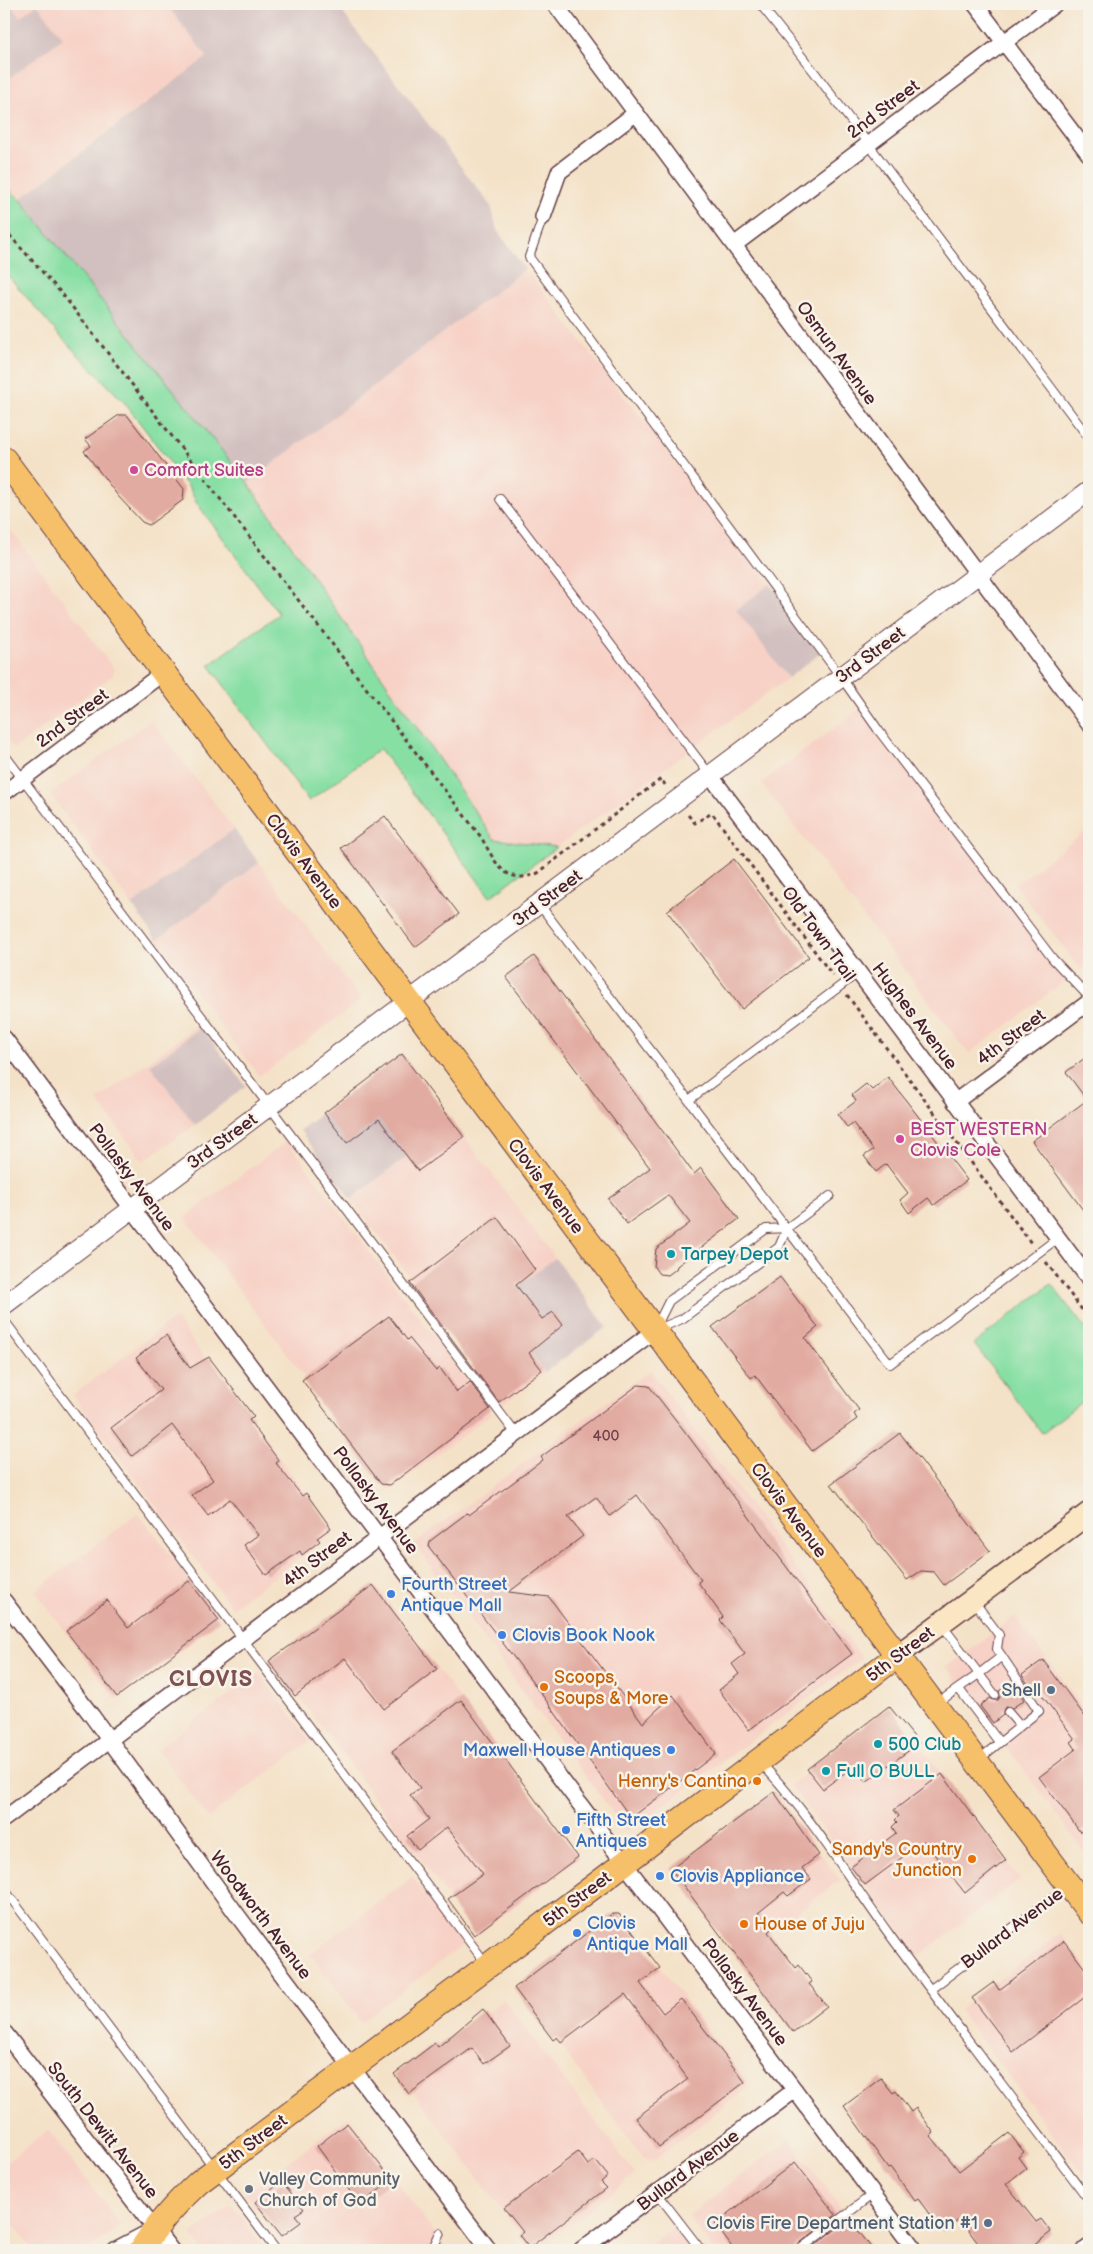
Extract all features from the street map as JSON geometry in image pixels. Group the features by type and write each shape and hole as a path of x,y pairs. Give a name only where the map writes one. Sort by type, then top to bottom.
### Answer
{"main road":[{"name":"Clovis Avenue","path":"4,459 1089,1912"},
{"name":"5th Street","path":"155,2229 177,2202 199,2182 1089,1513"},
{"path":"140,2250 155,2229"}],"street":[{"name":"Osmun Avenue","path":"555,4 976,575 1089,724"},
{"path":"975,4 1089,154"},
{"name":"2nd Street","path":"734,245 1055,4"},
{"path":"544,217 559,172 636,113"},
{"name":"3rd Street","path":"4,1305 1089,491"},
{"name":"2nd Street","path":"4,793 164,672"},
{"name":"Hughes Avenue","path":"710,775 1089,1279"},
{"name":"4th Street","path":"955,1102 1089,1002"},
{"name":"Pollasky Avenue","path":"4,1038 915,2250"},
{"name":"4th Street","path":"4,1818 654,1331"},
{"name":"Woodworth Avenue","path":"4,1601 489,2250"},
{"name":"South Dewitt Avenue","path":"4,2032 172,2250"},
{"name":"Bullard Avenue","path":"581,2250 794,2090"},
{"name":"5th Street","path":"115,2250 155,2229"},
{"path":"1085,2250 1089,2247"}],"lane":[{"path":"760,4 815,72 1089,438"},
{"path":"544,217 529,257 841,677 878,731 1052,959 1089,997"},
{"path":"500,499 710,775"},
{"path":"4,754 516,1434"},
{"path":"539,904 890,1364 1058,1238"},
{"path":"689,1100 858,972"},
{"path":"654,1331 682,1319 779,1247 787,1228 830,1196"},
{"path":"654,1331 669,1301 766,1230 787,1228"},
{"path":"4,1320 488,1966"},
{"path":"972,1600 999,1635 997,1649 1039,1711 976,1761"},
{"path":"940,1624 995,1694"},
{"path":"935,1705 1002,1656"},
{"path":"959,1689 999,1742"},
{"path":"1008,1712 1020,1726"},
{"path":"759,1761 780,1783 812,1825 931,1989 1089,2200"},
{"name":"Bullard Avenue","path":"931,1989 1069,1885"},
{"path":"4,1889 276,2250"},
{"path":"657,2193 701,2250"},
{"path":"799,2250 872,2194"},
{"path":"432,2250 440,2233"}],"path":[{"name":"Old Town Trail","path":"4,229 63,295 481,837 489,854 503,871 520,878 527,878 538,873 661,779 694,823 712,813 1089,1319"}],"shaded area":[{"path":"4,4 10,4 20,17 37,4 63,38 4,82"},
{"path":"10,4 166,4 207,57 20,199 4,186 4,82 63,38 20,17"},
{"path":"166,4 336,4 491,206 497,230 525,269 248,483 20,199 207,57"},
{"path":"525,269 770,584 737,611 788,678 557,847 494,840 248,483"},
{"path":"4,521 114,669 113,675 14,749 4,734"},
{"path":"770,584 822,652 788,678 736,610"},
{"path":"864,706 1070,977 969,1054 761,783"},
{"path":"151,720 234,829 132,905 50,794"},
{"path":"234,829 259,863 157,940 132,905"},
{"path":"1089,829 1089,963 1081,970 1015,885"},
{"path":"259,863 360,998 360,1001 259,1076 157,940"},
{"path":"199,1024 201,1027 150,1065 195,1125 143,1161 97,1100"},
{"path":"201,1027 246,1086 195,1125 150,1065"},
{"path":"402,1054 453,1122 351,1199 300,1130"},
{"path":"453,1122 555,1258 495,1304 545,1372 505,1403 351,1199"},
{"path":"287,1141 491,1414 389,1490 186,1219 186,1216"},
{"path":"555,1258 607,1327 545,1372 494,1304"},
{"path":"175,1318 334,1531 232,1608 73,1395"},
{"path":"650,1370 862,1658 627,1832 414,1544"},
{"path":"138,1513 221,1620 116,1700 35,1591"},
{"path":"375,1585 579,1858 477,1935 273,1662"},
{"path":"1015,1616 1089,1716 1089,1858 947,1667"},
{"path":"259,1673 310,1741 208,1818 157,1749"},
{"path":"892,1708 1020,1879 919,1956 790,1785"},
{"path":"777,1795 840,1880 738,1957 674,1872"},
{"path":"412,1877 463,1945 361,2022 310,1954"},
{"path":"620,1913 750,2086 654,2160 644,2159 518,1989"},
{"path":"1061,1933 1089,1971 1089,2183 959,2010"},
{"path":"504,2000 635,2174 536,2250 532,2250 402,2076"},
{"path":"348,2117 447,2250 287,2250 245,2194"},
{"path":"48,2130 121,2225 88,2250 33,2250 4,2212 4,2164"},
{"path":"789,2139 873,2250 713,2250 688,2216"},
{"path":"232,2204 266,2250 203,2250 191,2235"},
{"path":"674,2227 692,2250 643,2250"}],"green space":[{"path":"4,186 20,199 248,483 494,839 557,847 490,897 380,749 309,801 209,665 279,614 196,502 190,489 124,402 60,336 4,271"},
{"path":"1051,1284 1089,1333 1089,1396 1042,1433 974,1344"}],"building":[{"name":"Comfort Suites","path":"119,415 127,415 184,489 183,500 149,525 142,522 118,496 84,451 91,446 85,439"},
{"path":"385,816 459,914 415,947 341,848"},
{"path":"734,859 809,957 742,1009 667,911"},
{"path":"534,956 694,1174 701,1168 739,1219 668,1275 659,1274 654,1267 656,1249 690,1223 668,1195 627,1224 608,1199 650,1168 506,977"},
{"path":"402,1054 464,1137 418,1171 379,1119 347,1143 324,1113"},
{"path":"1089,1055 1089,1218 1032,1141 1087,1100 1066,1072"},
{"name":"BEST WESTERN Clovis Cole","path":"888,1077 967,1180 934,1205 928,1198 909,1213 900,1200 908,1193 886,1164 876,1172 864,1156 873,1150 853,1123 847,1127 838,1115 856,1101 852,1095 866,1084 872,1090"},
{"path":"497,1217 535,1270 516,1285 542,1319 553,1312 563,1325 529,1353 542,1370 499,1402 410,1283"},
{"path":"780,1277 818,1327 805,1338 859,1410 854,1414 857,1419 812,1451 755,1375 751,1378 712,1327"},
{"path":"389,1316 407,1340 409,1338 436,1371 440,1368 457,1392 470,1382 490,1409 390,1485 381,1484 302,1380"},
{"path":"166,1335 190,1368 209,1357 254,1417 249,1420 279,1461 276,1463 302,1496 306,1493 331,1528 317,1538 320,1541 302,1555 300,1551 266,1575 244,1545 258,1535 230,1499 208,1516 192,1495 213,1480 172,1425 132,1456 111,1428 161,1390 136,1358"},
{"path":"638,1385 649,1386 852,1654 749,1730 719,1690 739,1674 732,1664 745,1654 720,1620 723,1617 698,1582 701,1580 637,1495 610,1516 596,1497 568,1517 583,1536 509,1592 549,1597 643,1723 673,1695 716,1754 631,1818 532,1681 429,1547 430,1541 467,1513 469,1515 543,1460 541,1457"},
{"path":"900,1433 990,1551 944,1585 934,1572 921,1571 907,1580 831,1484"},
{"path":"189,1581 219,1620 117,1697 66,1631 107,1600 128,1628"},
{"path":"373,1585 437,1669 384,1709 345,1658 295,1696 269,1661"},
{"path":"1043,1660 1089,1722 1089,1825 1080,1832 1039,1777 1076,1749 1071,1742 1075,1739 1038,1690 1034,1693 1022,1675"},
{"path":"1012,1682 1024,1700 1012,1708 1005,1707 1003,1715 993,1723 980,1706 990,1698 998,1700 1000,1697 999,1691"},
{"path":"461,1700 578,1857 474,1935 448,1899 483,1874 447,1827 418,1850 407,1836 429,1819 410,1795 420,1788 392,1751"},
{"name":"500 Club","path":"889,1706 919,1743 866,1782 854,1766 823,1789 807,1769"},
{"path":"942,1774 1006,1860 965,1893 924,1841 865,1885 851,1867 896,1833 892,1827 897,1822 895,1820 899,1816 894,1810"},
{"path":"774,1792 819,1855 802,1868 811,1879 788,1896 784,1892 758,1913 771,1929 768,1932 796,1968 799,1965 812,1982 809,1984 827,2006 793,2032 671,1869"},
{"path":"612,1914 619,1914 660,1968 640,1983 663,2013 681,1999 745,2082 659,2147 636,2118 688,2079 625,1994 561,2042 557,2037 553,2040 514,1988"},
{"path":"1064,1941 1089,1974 1089,1994 1013,2052 972,1998 994,1982 999,1990"},
{"path":"483,2009 510,2046 484,2064 472,2048 409,2094 394,2074 435,2043 438,2047"},
{"path":"881,2078 893,2093 896,2091 911,2112 916,2108 934,2133 931,2136 959,2171 1009,2133 1024,2152 1018,2157 1026,2168 1006,2184 1036,2222 1041,2219 1051,2232 1028,2250 983,2250 960,2219 943,2232 918,2199 915,2201 890,2167 888,2168 844,2106"},
{"path":"347,2123 392,2180 360,2205 317,2146"},
{"path":"578,2152 588,2165 595,2160 608,2176 601,2182 607,2188 529,2248 519,2235 523,2232 504,2208"},
{"path":"795,2162 836,2215 793,2250 734,2250 715,2224"},
{"path":"282,2182 304,2209 295,2215 301,2222 282,2236 255,2202"},
{"path":"852,2222 873,2250 808,2250 843,2224 845,2228"}],"place":[{"name":"Comfort Suites","path":"134,470"},
{"name":"BEST WESTERN Clovis Cole","path":"900,1139"},
{"name":"Tarpey Depot","path":"671,1254"},
{"name":"Fourth Street Antique Mall","path":"391,1594"},
{"name":"Clovis Book Nook","path":"502,1635"},
{"name":"Scoops, Soups & More","path":"544,1687"},
{"name":"Shell","path":"1051,1690"},
{"name":"500 Club","path":"878,1744"},
{"name":"Maxwell House Antiques","path":"671,1750"},
{"name":"Full O BULL","path":"826,1771"},
{"name":"Henry's Cantina","path":"757,1781"},
{"name":"Fifth Street Antiques","path":"566,1830"},
{"name":"Sandy's Country Junction","path":"972,1859"},
{"name":"Clovis Appliance","path":"660,1876"},
{"name":"House of Juju","path":"744,1924"},
{"name":"Clovis Antique Mall","path":"577,1933"},
{"name":"Valley Community Church of God","path":"249,2189"},
{"name":"Clovis Fire Department Station #1","path":"988,2223"}],"district":[{"name":"CLOVIS","path":"211,1678"}]}
